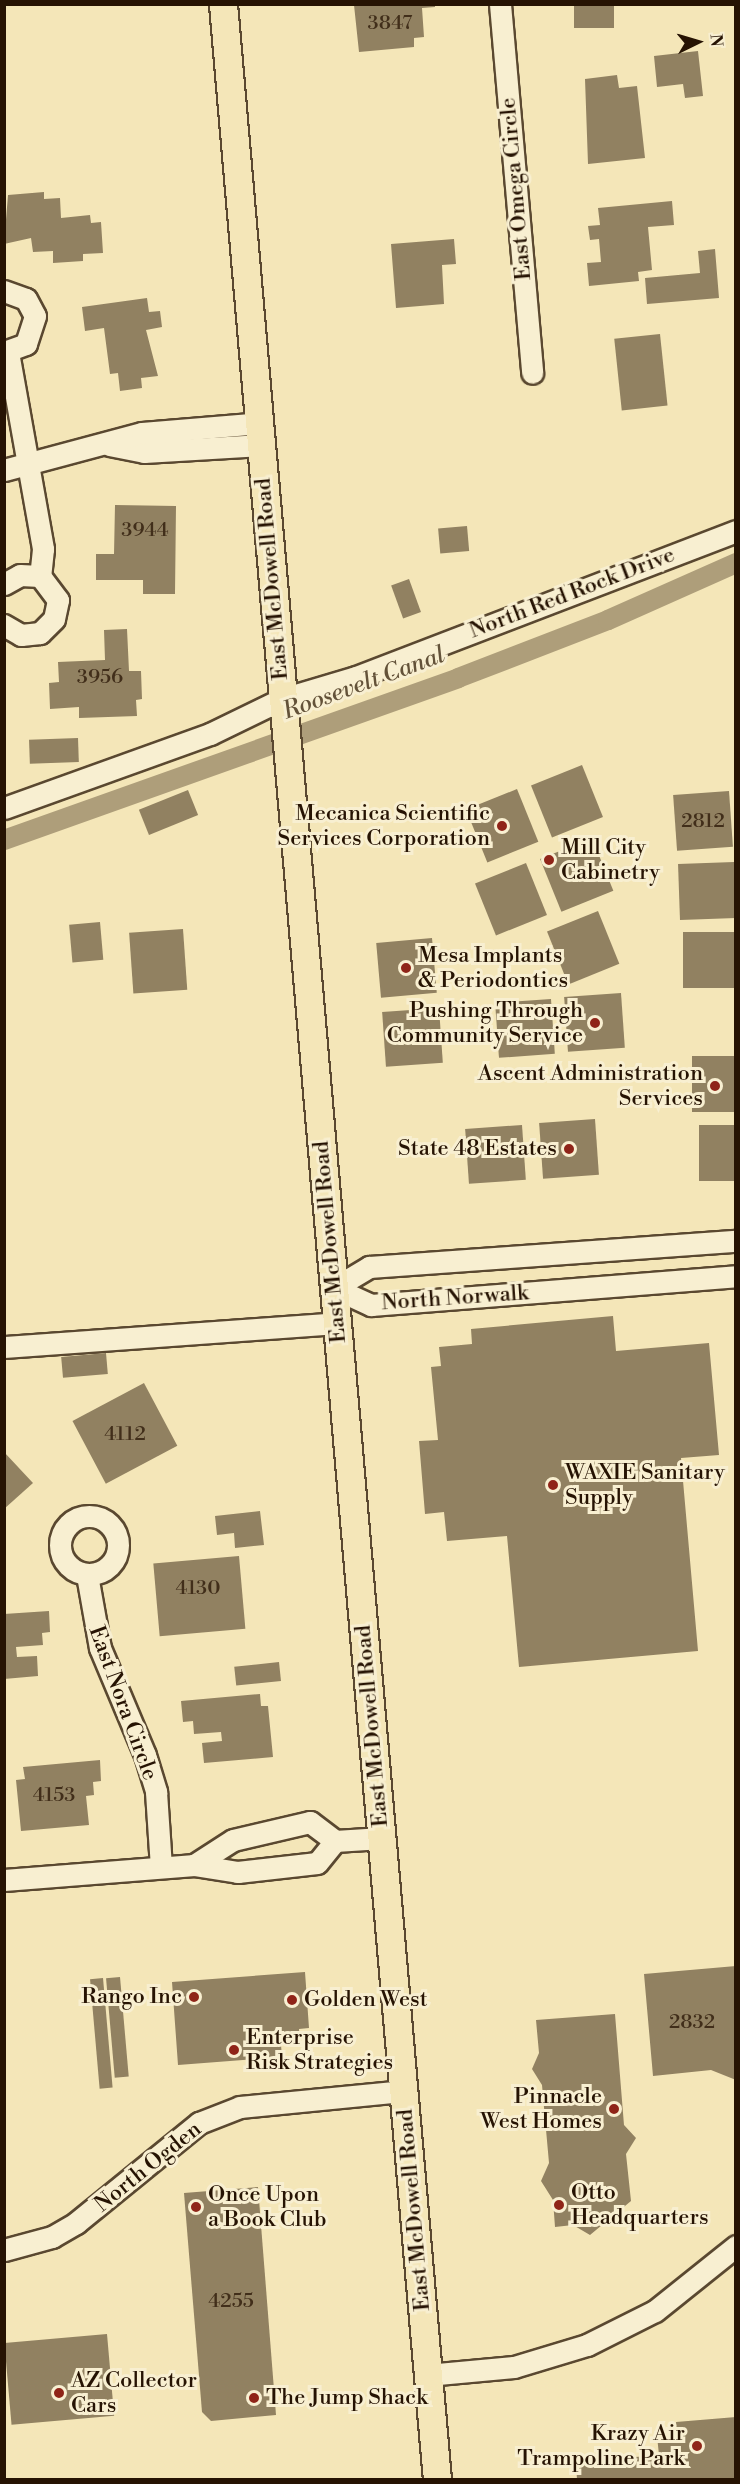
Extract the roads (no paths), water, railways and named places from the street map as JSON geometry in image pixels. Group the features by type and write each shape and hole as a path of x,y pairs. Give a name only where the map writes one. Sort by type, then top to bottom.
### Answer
{"main road":[{"name":"East McDowell Road","path":"223,4 437,2480"}],"street":[{"name":"East Omega Circle","path":"500,4 532,373"},
{"path":"4,291 26,299 35,316 26,344 6,352 43,549 40,576"},
{"path":"4,470 108,445 142,432 261,434"},
{"name":"North Red Rock Drive","path":"4,808 210,734 735,531"},
{"path":"4,584 20,575 40,576 55,590 54,619 31,635 4,625"},
{"name":"North Norwalk","path":"334,1288 369,1267 735,1241"},
{"name":"North Norwalk","path":"334,1288 371,1305 735,1276"},
{"path":"4,1347 337,1323"},
{"name":"East Nora Circle","path":"87,1575 100,1648 146,1755 156,1792 161,1867"},
{"path":"194,1865 233,1840 310,1822 335,1841 382,1838"},
{"path":"4,1880 194,1865 238,1872 317,1863 335,1841"},
{"name":"North Ogden","path":"4,2250 52,2237 76,2223 200,2123 240,2107 404,2091"},
{"path":"428,2375 514,2367 587,2345 655,2311 735,2246"}],"waterway":[{"name":"Roosevelt Canal","path":"4,840 458,678 608,620 736,563"}],"place":[{"name":"Mecanica Scientific Services Corporation","path":"502,826"},
{"name":"Mill City Cabinetry","path":"549,860"},
{"name":"Mesa Implants & Periodontics","path":"406,968"},
{"name":"Pushing Through Community Service","path":"595,1023"},
{"name":"Ascent Administration Services","path":"715,1086"},
{"name":"State 48 Estates","path":"569,1149"},
{"name":"WAXIE Sanitary Supply","path":"553,1485"},
{"name":"Rango Inc","path":"194,1997"},
{"name":"Golden West","path":"292,2000"},
{"name":"Enterprise Risk Strategies","path":"234,2050"},
{"name":"Pinnacle West Homes","path":"614,2109"},
{"name":"Otto Headquarters","path":"559,2205"},
{"name":"Once Upon a Book Club","path":"196,2207"},
{"name":"AZ Collector Cars","path":"59,2393"},
{"name":"The Jump Shack","path":"254,2398"},
{"name":"Krazy Air Trampoline Park","path":"697,2446"}]}
